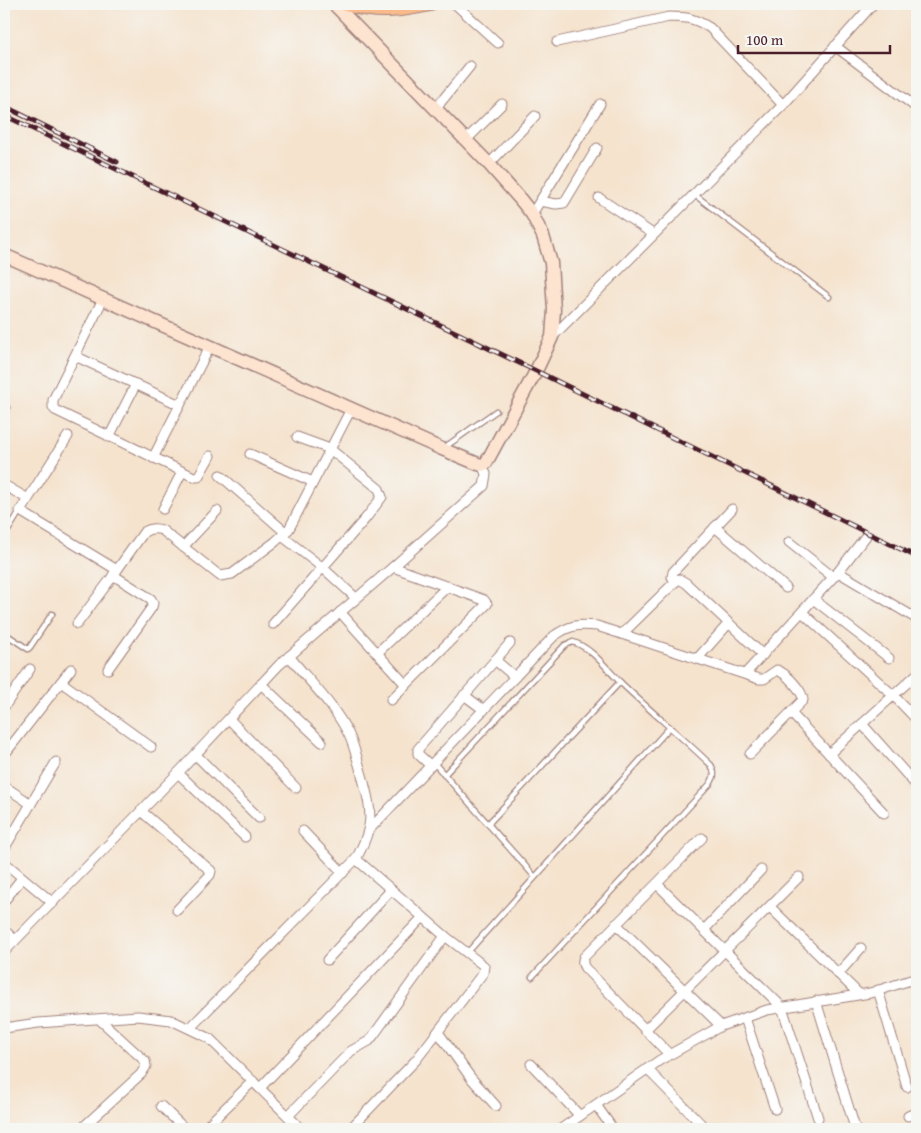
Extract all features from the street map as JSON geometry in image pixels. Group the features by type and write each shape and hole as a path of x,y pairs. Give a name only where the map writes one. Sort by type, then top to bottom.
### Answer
{"main road":[{"path":"4,254 351,409 482,465 488,459 536,370 552,336 554,310 551,262 543,236 532,214 489,164 334,4"},
{"path":"346,4 364,9 386,11 430,4"}],"street":[{"path":"455,4 498,42"},
{"path":"552,336 783,105 873,4"},
{"path":"557,42 668,18 686,17 710,28 783,105"},
{"path":"835,46 917,108"},
{"path":"436,108 470,66"},
{"path":"466,140 502,104"},
{"path":"532,214 600,104"},
{"path":"489,164 535,116"},
{"path":"540,200 556,204 564,203 597,148"},
{"path":"599,198 653,234"},
{"path":"103,299 53,400 53,407 59,413 182,472 198,477 210,456"},
{"path":"153,458 210,346"},
{"path":"75,356 180,405"},
{"path":"109,437 136,384"},
{"path":"77,624 144,532 150,529 162,530 220,576 232,574 284,534 351,409"},
{"path":"68,436 20,511 115,573 151,599 152,607 108,669"},
{"path":"273,624 366,518 382,497 379,489 330,449 297,437"},
{"path":"250,454 313,482"},
{"path":"4,952 196,755 289,656 484,486 486,474 482,465"},
{"path":"163,509 182,472"},
{"path":"220,475 356,598"},
{"path":"4,485 28,499"},
{"path":"676,581 672,577 673,572 732,508"},
{"path":"183,547 217,511"},
{"path":"715,527 786,588"},
{"path":"745,674 836,574 866,536"},
{"path":"789,542 836,574 917,619"},
{"path":"391,700 487,604 484,600 393,567"},
{"path":"622,634 679,579 686,583 763,655"},
{"path":"377,654 448,586"},
{"path":"813,599 888,658"},
{"path":"340,612 406,685"},
{"path":"802,612 894,696 917,720"},
{"path":"697,659 729,623"},
{"path":"369,830 554,636 568,627 580,624 597,626 759,679 778,670 783,672 804,697 802,703 750,754"},
{"path":"432,764 418,754 418,749 510,643"},
{"path":"190,1028 356,859 369,830 370,806 354,748 334,711 289,656"},
{"path":"495,660 515,677"},
{"path":"4,707 30,669"},
{"path":"4,755 71,669"},
{"path":"829,754 917,674"},
{"path":"61,682 151,747"},
{"path":"261,684 322,742"},
{"path":"464,695 484,710"},
{"path":"791,713 884,813"},
{"path":"229,719 296,788"},
{"path":"862,724 917,786"},
{"path":"196,755 259,818"},
{"path":"4,850 56,762"},
{"path":"178,773 245,837"},
{"path":"4,786 31,804"},
{"path":"141,812 211,871 210,875 177,910"},
{"path":"303,831 343,873"},
{"path":"669,1054 582,965 584,957 702,838"},
{"path":"350,1129 416,1060 483,973 484,966 445,936 356,859"},
{"path":"4,862 53,903"},
{"path":"704,930 761,870"},
{"path":"645,1030 799,877"},
{"path":"4,901 22,878"},
{"path":"657,884 782,1007 818,1118"},
{"path":"327,960 391,890"},
{"path":"770,907 859,994"},
{"path":"260,1088 423,917"},
{"path":"616,924 721,1026"},
{"path":"4,930 15,940"},
{"path":"288,1116 350,1051 369,1041 445,936"},
{"path":"838,974 861,948"},
{"path":"561,1129 669,1054 721,1026 782,1007 878,990 917,978"},
{"path":"878,990 907,1088"},
{"path":"816,1001 855,1128"},
{"path":"4,1028 38,1023 138,1016 171,1020 209,1038 301,1129"},
{"path":"745,1018 775,1109"},
{"path":"81,1129 141,1074 146,1066 145,1061 99,1019"},
{"path":"438,1032 471,1078 496,1106"},
{"path":"531,1064 580,1116"},
{"path":"647,1069 706,1129"},
{"path":"204,1129 253,1080"},
{"path":"596,1105 613,1129"},
{"path":"161,1106 185,1129"},
{"path":"908,1116 917,1112"}],"lane":[{"path":"694,194 829,296"},
{"path":"442,449 496,411"},
{"path":"4,537 20,511"},
{"path":"4,633 28,649 52,614"},
{"path":"444,774 565,645 573,642 582,644 620,682 711,764 715,771 714,778 532,977"},
{"path":"488,824 620,682"},
{"path":"467,952 670,727"},
{"path":"432,764 444,774 535,877"}],"railway":[{"path":"4,106 117,162"},
{"path":"4,115 917,557"}]}
